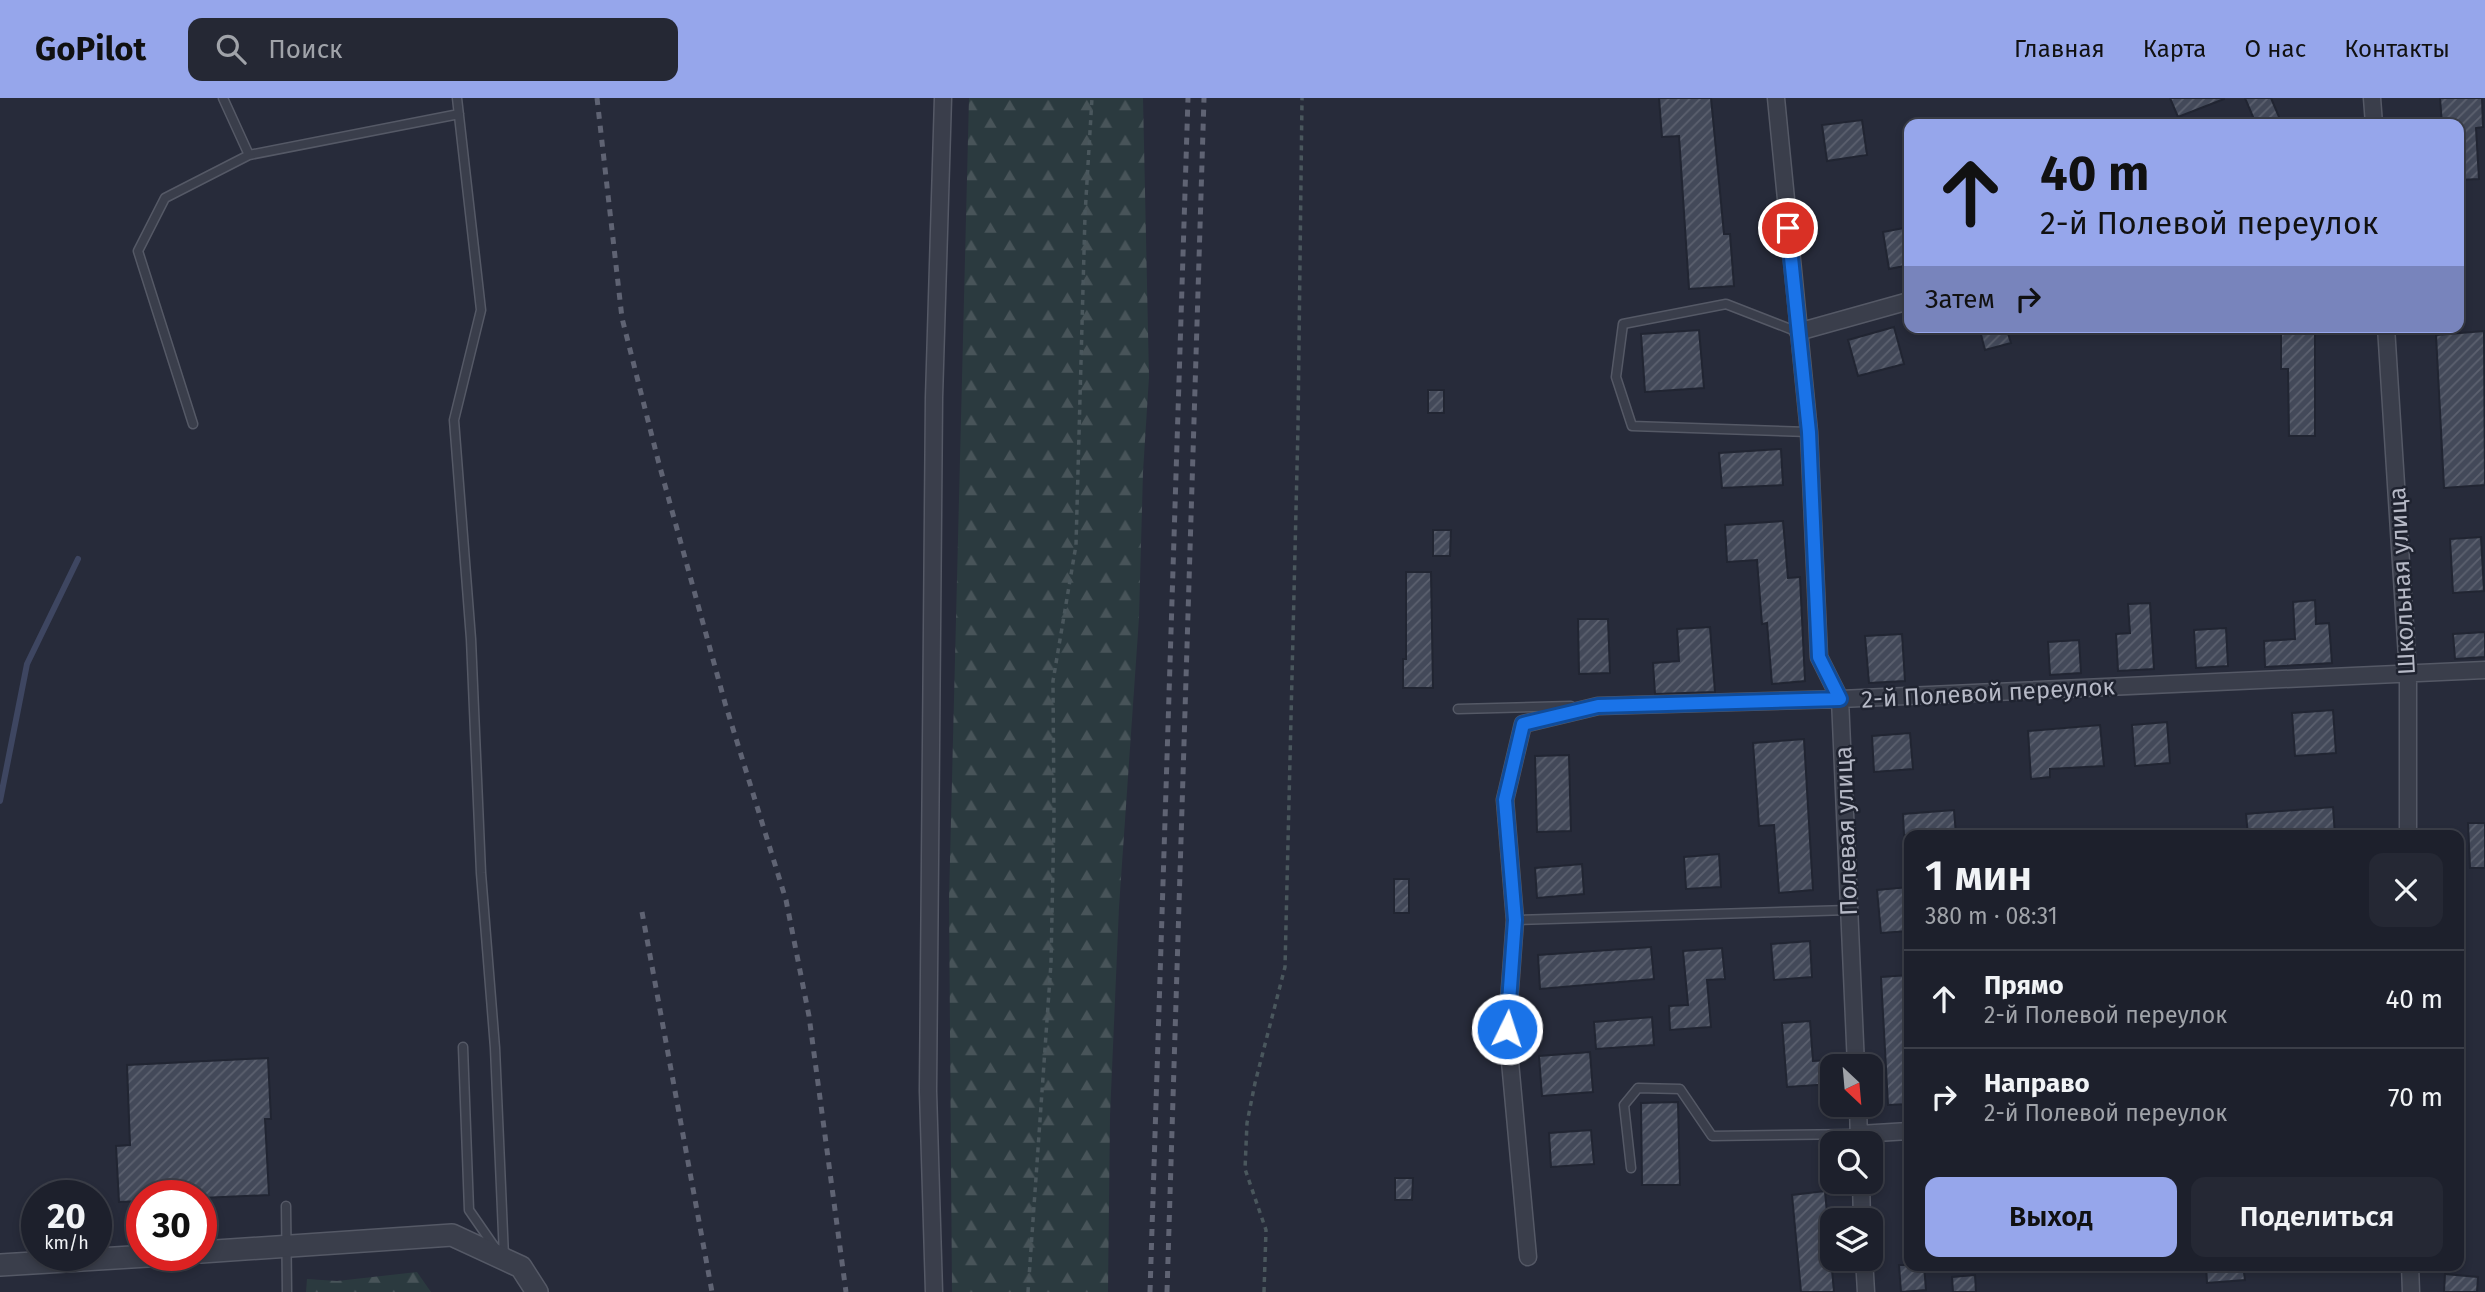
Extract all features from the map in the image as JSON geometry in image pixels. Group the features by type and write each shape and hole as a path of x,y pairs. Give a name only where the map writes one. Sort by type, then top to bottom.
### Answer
{"street":[{"path":"934,1292 928,1091 934,398 943,98"},
{"name":"Полевая улица","path":"1776,98 1809,432 1819,657 1840,699 1855,1054"},
{"path":"2372,98 2374,119"},
{"path":"1798,332 1904,303"},
{"name":"Школьная улица","path":"2386,333 2408,673 2408,830"},
{"name":"2-й Полевой переулок","path":"1515,920 1505,800 1523,724 1598,706 1840,699 2485,670"},
{"path":"1515,920 1507,1029 1528,1257"},
{"path":"1883,1135 1904,1132"},
{"path":"217,1251 452,1235 521,1267 537,1292"},
{"path":"0,1265 126,1257"},
{"path":"1865,1271 1866,1292"},
{"path":"2410,1271 2411,1292"}],"lane":[{"path":"223,98 248,155"},
{"path":"457,98 481,310 454,420 471,639 481,873 495,1048 504,1259"},
{"path":"193,424 138,251 165,198 248,155 459,114"},
{"path":"1798,332 1726,304 1623,324 1616,377 1632,426 1809,432"},
{"path":"1458,709 1598,706"},
{"path":"1515,920 1849,911"},
{"path":"463,1047 469,1210 504,1259"},
{"path":"1631,1168 1624,1105 1638,1088 1680,1089 1712,1136 1820,1137"},
{"path":"286,1206 287,1292"}],"path":[{"path":"1028,1292 1051,963 1054,818 1052,681 1076,545 1084,255 1092,98"},
{"path":"1264,1292 1266,1230 1245,1169 1247,1123 1284,967 1298,427 1302,98"}],"green space":[{"path":"969,98 1143,98 1149,377 1139,618 1119,907 1110,1116 1108,1292 952,1292 949,900"},
{"path":"417,1272 431,1292 306,1292 307,1279 337,1281"}],"building":[{"path":"1659,98 1711,98 1724,234 1730,234 1734,286 1689,289 1679,136 1662,137"},
{"path":"2170,98 2224,98 2224,99 2178,117"},
{"path":"2245,98 2271,98 2280,119 2254,119"},
{"path":"2440,98 2482,98 2483,127 2476,128 2479,179 2464,180 2464,119 2442,119"},
{"path":"1862,120 1867,155 1827,161 1822,125"},
{"path":"1904,228 1904,266 1889,269 1883,232"},
{"path":"1894,327 1904,364 1858,376 1848,340"},
{"path":"1699,330 1704,388 1645,392 1641,334"},
{"path":"2484,331 2485,485 2444,488 2436,335"},
{"path":"1981,333 2008,333 2011,343 1985,350"},
{"path":"2281,333 2315,333 2315,436 2289,436 2288,369 2281,369"},
{"path":"1428,390 1444,390 1444,413 1428,413"},
{"path":"1781,449 1783,485 1722,488 1719,453"},
{"path":"1783,521 1788,578 1800,577 1805,681 1772,684 1767,623 1762,624 1757,560 1727,562 1725,525"},
{"path":"1433,530 1451,530 1450,556 1433,556"},
{"path":"2481,537 2484,591 2453,593 2450,539"},
{"path":"1406,572 1431,572 1433,688 1403,688 1403,659 1406,659"},
{"path":"2315,600 2316,624 2329,623 2332,663 2265,667 2264,641 2295,639 2293,602"},
{"path":"2150,603 2154,669 2118,671 2116,634 2130,633 2128,604"},
{"path":"1578,619 1608,619 1610,673 1579,674"},
{"path":"1710,627 1715,692 1655,694 1653,663 1679,661 1677,629"},
{"path":"2226,628 2228,666 2196,668 2194,630"},
{"path":"2485,632 2485,657 2455,659 2453,634"},
{"path":"1902,634 1905,681 1869,683 1865,636"},
{"path":"2079,640 2081,673 2050,675 2048,642"},
{"path":"2333,710 2336,753 2295,756 2292,713"},
{"path":"2167,722 2170,763 2135,766 2132,725"},
{"path":"2100,725 2104,766 2050,769 2050,777 2031,779 2028,731"},
{"path":"1910,733 1913,769 1874,772 1872,736"},
{"path":"1804,739 1813,890 1779,893 1774,825 1759,826 1753,743"},
{"path":"1569,755 1571,831 1537,832 1535,756"},
{"path":"2333,807 2335,830 2248,830 2246,814"},
{"path":"1954,810 1956,830 1904,830 1904,835 1903,814"},
{"path":"2468,823 2485,823 2485,868 2470,868"},
{"path":"1719,854 1721,887 1686,889 1684,857"},
{"path":"1582,864 1584,894 1537,898 1535,868"},
{"path":"1394,879 1409,879 1409,913 1394,913"},
{"path":"1904,887 1904,931 1881,933 1877,890"},
{"path":"1810,941 1812,977 1774,980 1771,944"},
{"path":"1651,947 1654,979 1540,989 1538,955"},
{"path":"1722,948 1725,979 1707,980 1711,1027 1670,1030 1669,1006 1688,1005 1683,951"},
{"path":"1904,975 1904,1104 1888,1105 1881,977"},
{"path":"1652,1017 1654,1045 1596,1049 1594,1022"},
{"path":"1810,1021 1813,1061 1820,1061 1820,1085 1787,1087 1782,1023"},
{"path":"1590,1052 1593,1092 1542,1096 1539,1056"},
{"path":"268,1058 271,1119 265,1119 269,1195 217,1197 217,1180 126,1180 126,1202 119,1202 116,1146 130,1145 127,1065"},
{"path":"1678,1102 1680,1185 1642,1185 1641,1103"},
{"path":"1591,1130 1594,1164 1551,1167 1549,1133"},
{"path":"1395,1178 1413,1178 1412,1200 1395,1200"},
{"path":"1820,1192 1820,1194 1825,1194 1827,1208 1820,1208 1820,1271 1832,1271 1834,1292 1801,1292 1792,1195"},
{"path":"1899,1265 1904,1265 1904,1271 1924,1271 1926,1290 1901,1292"},
{"path":"2206,1271 2244,1271 2245,1280 2207,1283"},
{"path":"2445,1274 2478,1277 2477,1292 2444,1292"},
{"path":"1975,1275 1976,1292 1953,1292 1952,1277"}],"waterway":[{"path":"0,801 27,664 78,559"}],"railway":[{"path":"597,98 622,318 725,703 786,900 809,1016 846,1292"},
{"path":"1150,1292 1188,98"},
{"path":"1167,1292 1204,98"},
{"path":"642,912 712,1292"}],"route":[{"path":"1507,1029 1515,920 1505,800 1523,724 1598,706 1840,699 1819,657 1809,432 1788,228"}]}
